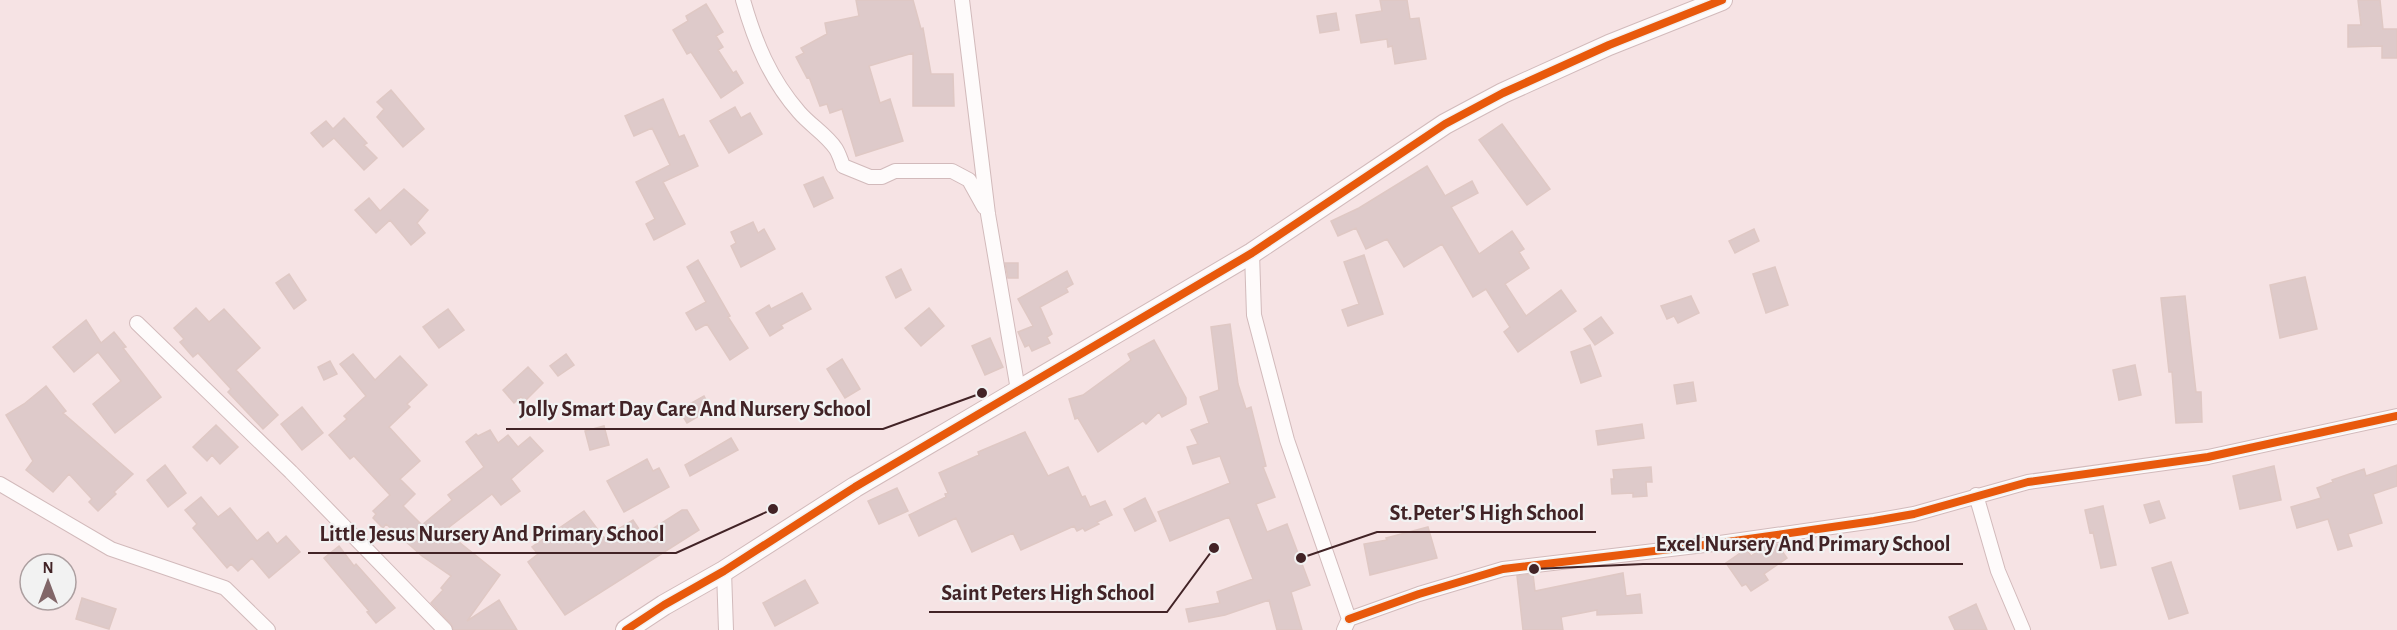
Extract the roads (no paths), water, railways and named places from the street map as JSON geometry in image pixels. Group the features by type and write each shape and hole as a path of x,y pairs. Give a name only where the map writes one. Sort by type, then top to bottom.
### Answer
{"street":[{"path":"744,0 753,34 780,88 801,114 835,148 843,166 870,177 882,177 895,171 941,170 960,174 969,180 988,214"},
{"path":"962,0 988,214 1018,390"},
{"path":"626,630 664,605 724,571 855,486 1252,253 1445,124 1503,93 1609,45 1722,0"},
{"path":"1252,253 1254,315 1287,440 1346,624 1430,591 1503,569 1713,544 1874,521 1914,514 2028,482 2208,457 2397,416"},
{"path":"137,323 291,472 445,630"},
{"path":"0,484 111,549 225,588 268,630"},
{"path":"1976,495 1998,571 2023,630"},
{"path":"724,571 726,630"}],"place":[{"name":"Jolly Smart Day Care And Nursery School","path":"982,393"},
{"name":"Little Jesus Nursery And Primary School","path":"773,509"},
{"name":"Saint Peters High School","path":"1214,548"},
{"name":"St.Peter'S High School","path":"1301,558"},
{"name":"Excel Nursery And Primary School","path":"1534,569"}]}
